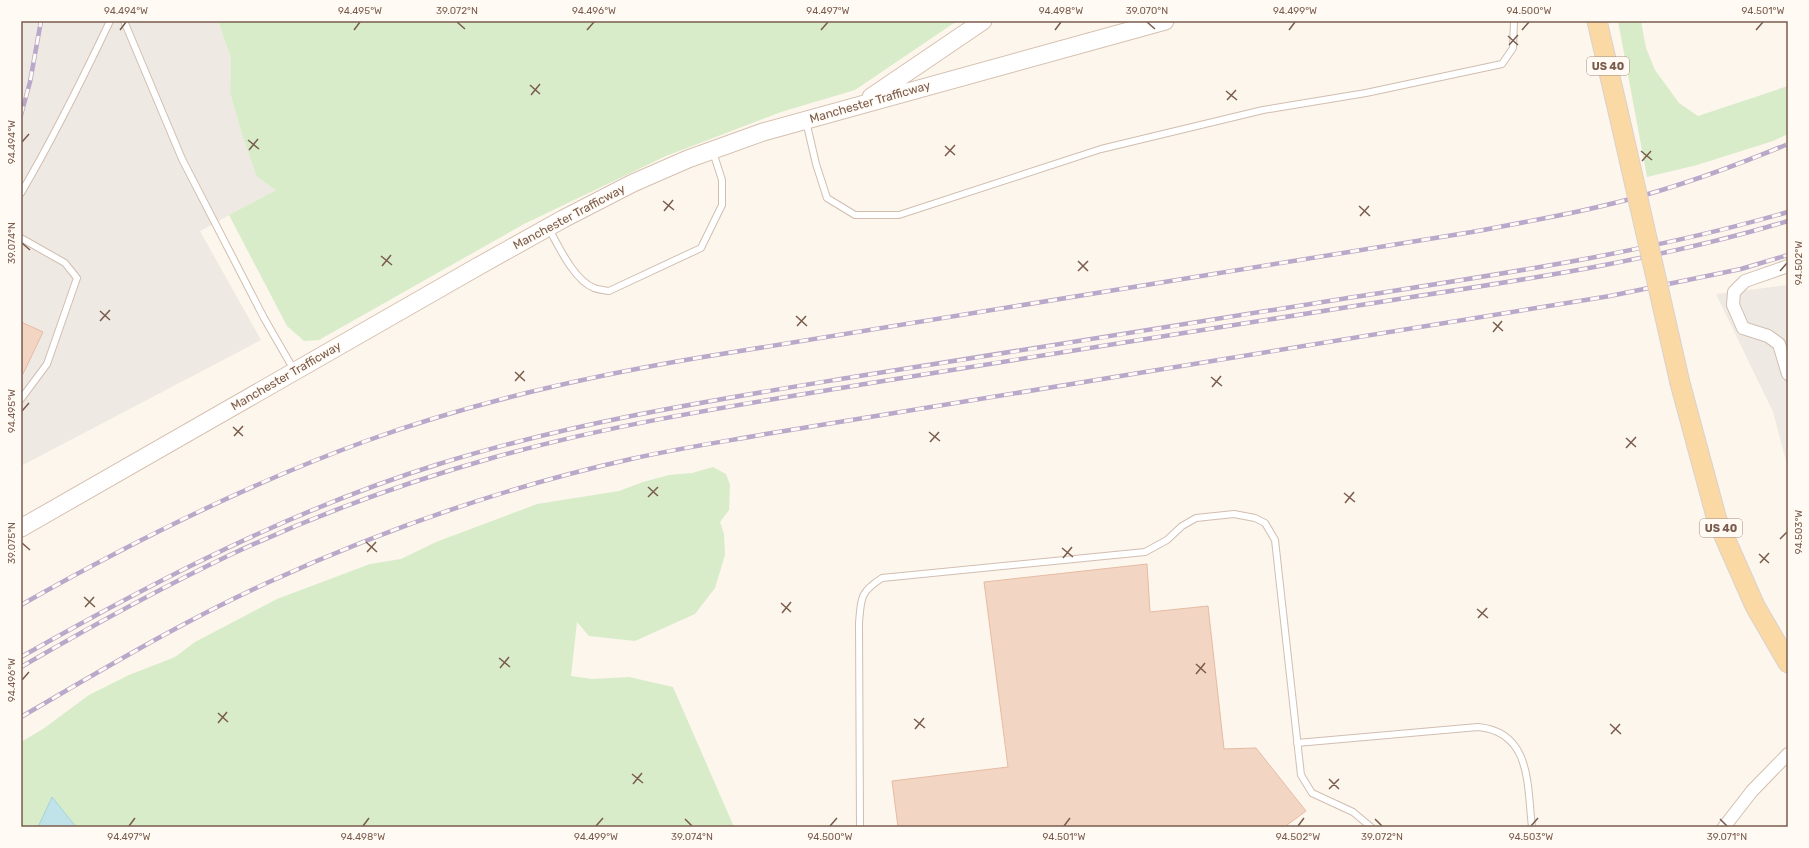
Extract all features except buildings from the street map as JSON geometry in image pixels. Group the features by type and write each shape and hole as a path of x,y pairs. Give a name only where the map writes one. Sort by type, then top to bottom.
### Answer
{"main road":[{"path":"860,104 983,21"},
{"name":"Manchester Trafficway","path":"21,528 548,227 633,183 763,132 1165,21"},
{"name":"US 40","path":"1597,21 1680,383 1717,520 1755,606 1788,663"}],"street":[{"path":"1788,266 1745,281 1734,292 1733,305 1743,328 1768,336 1783,343 1788,374"},
{"path":"1724,827 1752,791 1788,754"}],"lane":[{"path":"21,193 42,158 75,95 110,21"},
{"path":"124,21 182,159 264,318 295,372"},
{"path":"806,120 816,164 827,198 855,215 899,215 1101,149 1262,110 1366,93 1502,64 1513,48 1514,21"},
{"path":"548,227 563,254 578,276 593,288 609,291 616,288 700,248 722,205 722,180 712,151"},
{"path":"21,238 66,263 77,278 47,364 21,400"},
{"path":"860,827 859,623 861,600 868,586 882,578 1145,552 1167,540 1182,526 1196,518 1234,514 1255,518 1265,523 1275,540 1300,775 1312,793 1353,812 1371,827"},
{"path":"1297,743 1478,727 1490,728 1512,742 1518,748 1524,763 1532,827"}],"shaded area":[{"path":"21,21 218,21 231,58 230,93 244,141 257,177 276,190 200,231 261,340 21,466"},
{"path":"1788,285 1788,468 1773,412 1716,294"}],"green space":[{"path":"218,21 957,21 855,90 781,112 666,156 524,224 319,340 304,341 287,326 229,215 276,190 257,177 244,141 230,93 231,58"},
{"path":"1618,21 1641,21 1646,48 1655,70 1679,103 1698,116 1788,86 1788,134 1773,141 1697,165 1647,177"},
{"path":"713,467 726,474 730,485 729,510 720,522 724,534 725,555 715,588 695,614 635,641 589,636 577,622 571,676 592,679 629,677 673,687 734,827 76,827 52,797 38,827 21,827 21,742 43,729 89,695 129,675 175,657 195,642 277,599 370,564 401,559 436,542 537,504 619,491 643,482 669,475 692,473"}],"water":[{"path":"52,797 76,827 38,827"}],"railway":[{"path":"21,115 30,82 41,21"},
{"path":"21,605 147,537 277,476 321,458 406,427 447,414 530,392 655,365 1472,232 1544,218 1639,197 1694,180 1788,144"},
{"path":"21,657 122,601 225,549 277,525 384,482 490,449 541,436 644,413 749,394 1518,271 1627,251 1788,212"},
{"path":"21,667 152,594 232,554 296,526 360,501 426,478 492,458 586,434 680,415 776,399 1546,276 1644,257 1788,221"},
{"path":"21,717 174,629 269,582 357,544 402,527 492,496 584,470 664,452 766,434 1610,296 1741,269 1788,255"}]}
